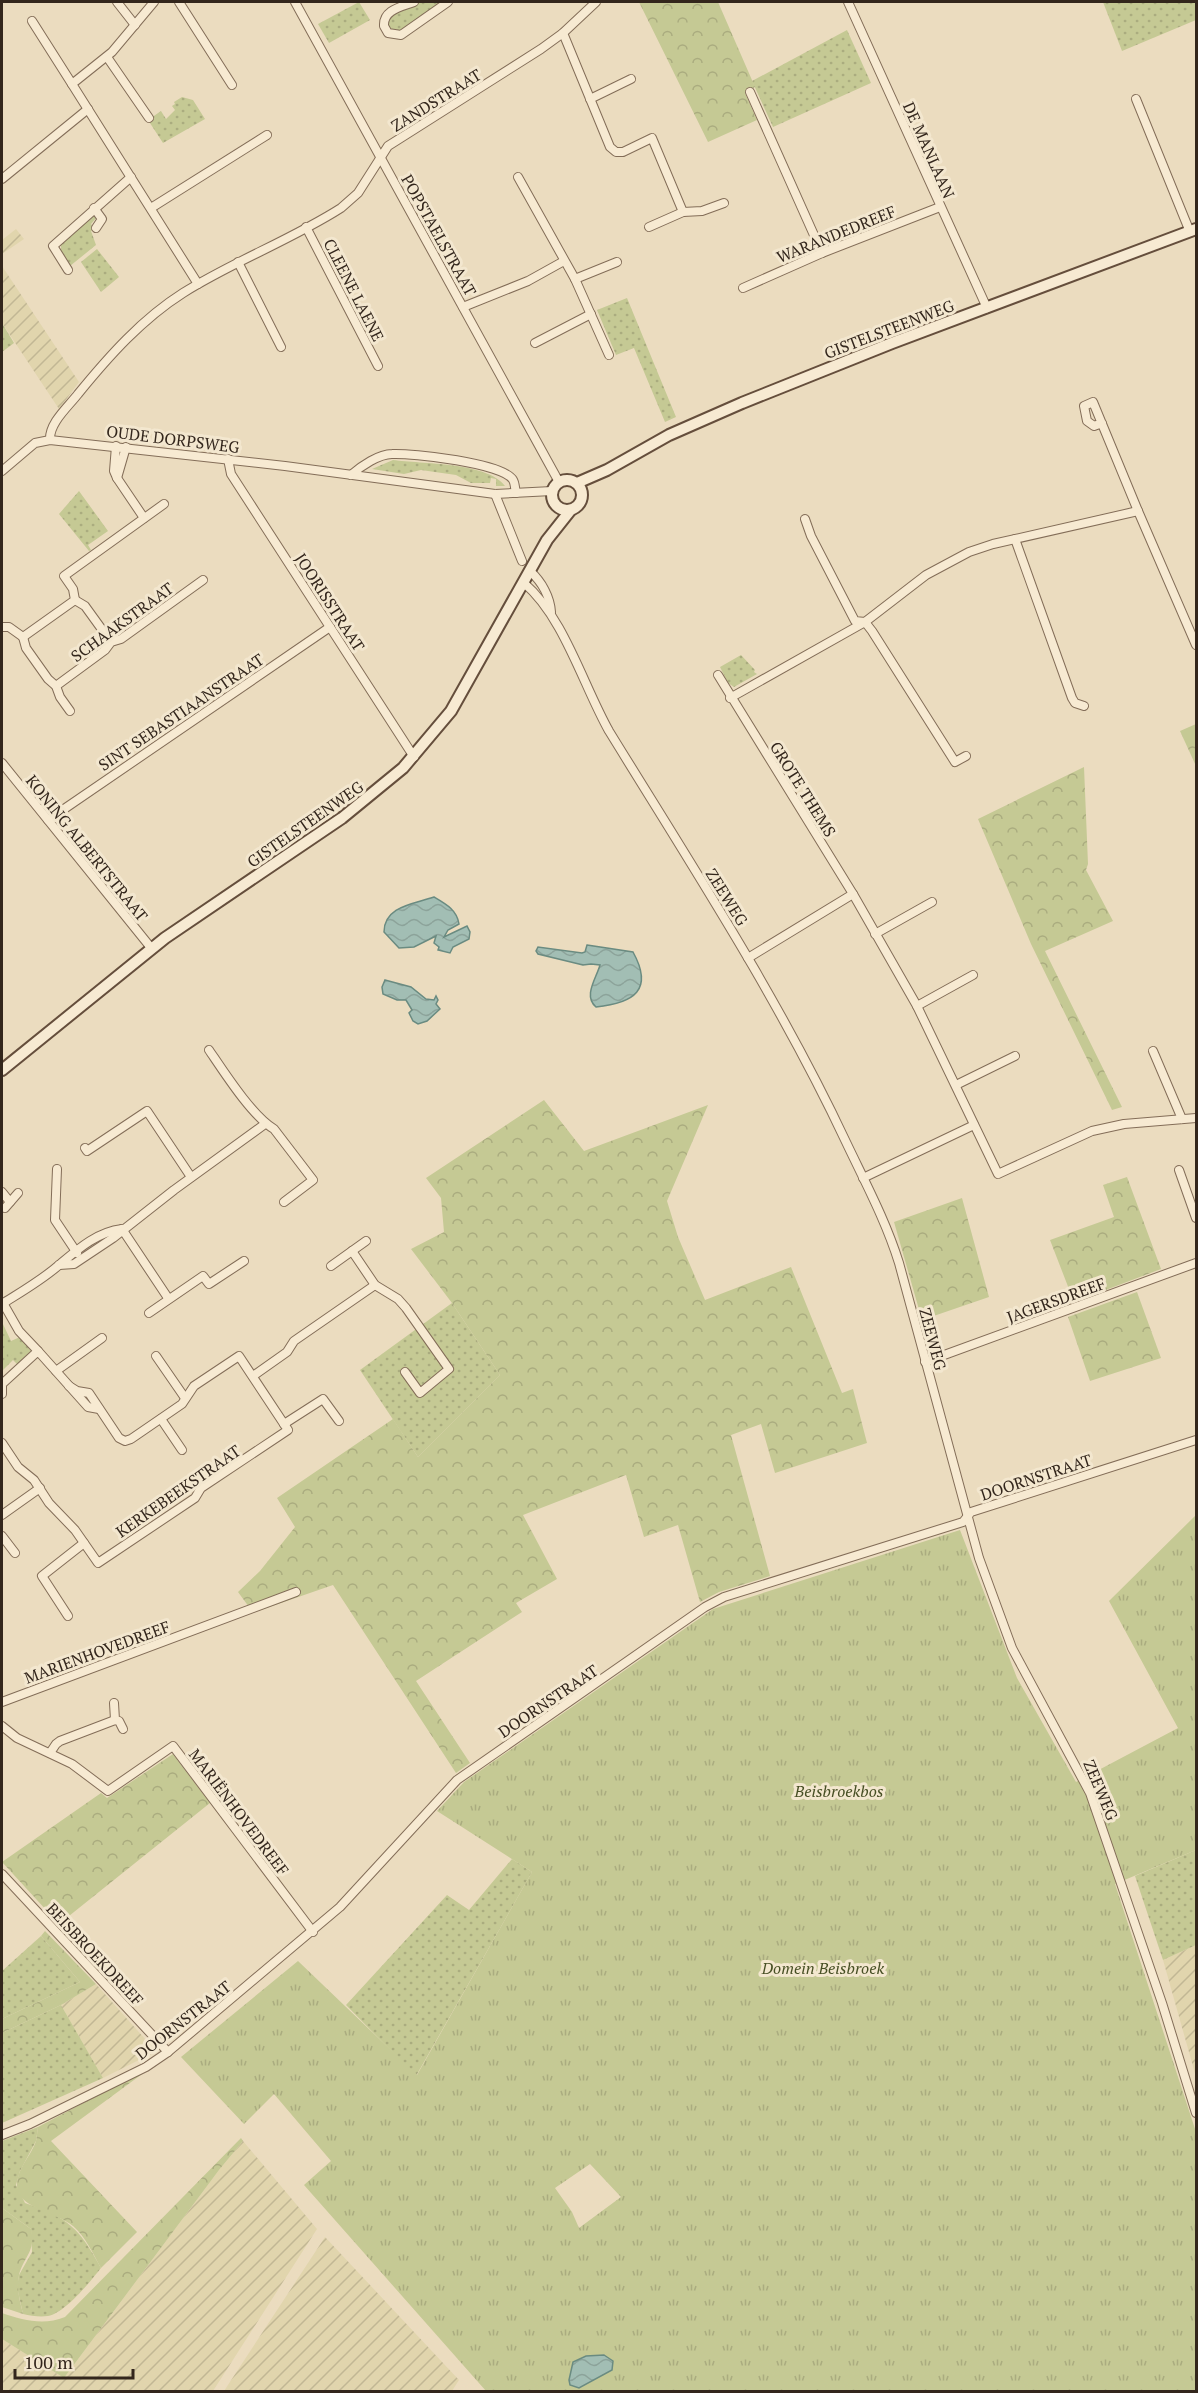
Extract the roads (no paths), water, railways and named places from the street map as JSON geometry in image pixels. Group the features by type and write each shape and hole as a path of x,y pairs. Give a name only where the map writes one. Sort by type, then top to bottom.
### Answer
{"main road":[{"name":"GISTELSTEENWEG","path":"580,487 669,435 742,403 1193,230"},
{"path":"569,480 580,487 580,504 564,509 552,500 552,491 559,482 569,480"},
{"name":"GISTELSTEENWEG","path":"2,1070 152,949 342,818 381,788 414,757 451,711 564,509"}],"street":[{"path":"117,2 135,25"},
{"path":"72,84 107,57 154,2"},
{"path":"179,2 232,85"},
{"name":"POPSTAELSTRAAT","path":"295,2 559,482"},
{"path":"414,2 387,14 383,23 388,33 401,35 448,2"},
{"name":"ZANDSTRAAT","path":"50,440 51,428 117,349 157,312 198,284 335,212 353,199 388,146 563,33 596,2"},
{"name":"DE MANLAAN","path":"848,2 987,308"},
{"path":"32,21 198,284"},
{"path":"563,33 613,150 623,152 652,138 683,212"},
{"path":"107,57 149,118"},
{"path":"590,99 631,79"},
{"path":"750,92 822,253"},
{"name":"GISTELSTEENWEG","path":"1136,99 1193,230"},
{"path":"2,179 88,109"},
{"path":"151,208 267,135"},
{"path":"68,270 53,246 131,177"},
{"path":"518,177 575,279 609,355"},
{"path":"650,227 683,212 702,211 724,203"},
{"name":"WARANDEDREEF","path":"742,288 822,253 940,207"},
{"path":"94,208 102,219 96,228"},
{"name":"CLEENE LAENE","path":"306,227 378,366"},
{"path":"463,307 528,281 564,261"},
{"path":"238,262 280,347"},
{"path":"575,279 617,262"},
{"path":"535,344 591,314"},
{"path":"1102,423 1138,512 1197,645"},
{"path":"2,471 35,443 40,440 50,440"},
{"name":"OUDE DORPSWEG","path":"50,440 228,459 495,494 533,490 552,491"},
{"path":"116,446 114,471 144,518"},
{"path":"117,478 126,447"},
{"path":"351,475 358,469 391,454 468,462 507,474 513,480 516,493"},
{"name":"JOORISSTRAAT","path":"228,459 231,474 414,757"},
{"path":"495,494 522,561"},
{"path":"111,642 85,606 75,600 73,589 64,576 164,504"},
{"path":"730,698 865,622 926,575 972,551 1015,539 1138,512"},
{"path":"805,519 811,537 855,621 865,622"},
{"path":"1015,539 1072,698 1075,703 1084,706"},
{"name":"ZEEWEG","path":"530,572 538,578 550,603 551,612"},
{"name":"SCHAAKSTRAAT","path":"56,686 105,650 111,642 121,639 203,580"},
{"name":"ZEEWEG","path":"524,583 551,612 595,706 748,958 814,1075 893,1244 966,1517 1012,1648 1090,1793 1162,2002 1197,2113"},
{"path":"23,637 75,600"},
{"path":"865,622 955,762 966,756"},
{"path":"2,627 9,627 23,637 26,648 56,686 60,697 70,711"},
{"name":"SINT SEBASTIAANSTRAAT","path":"48,820 330,627"},
{"name":"GROTE THEMS","path":"718,675 730,698 853,894 916,1006 998,1174 1092,1131 1110,1126 1197,1118"},
{"name":"KONING ALBERTSTRAAT","path":"2,763 152,949"},
{"path":"748,958 853,894"},
{"path":"875,934 932,902"},
{"path":"916,1006 973,975"},
{"path":"209,1050 313,1180 284,1202"},
{"path":"1153,1051 1182,1119"},
{"path":"956,1085 1015,1056"},
{"path":"85,1148 87,1152 147,1111 191,1176"},
{"path":"59,1265 74,1264 113,1238 191,1176 266,1124"},
{"path":"863,1179 974,1125"},
{"path":"57,1169 55,1220 81,1259"},
{"path":"1179,1170 1197,1218"},
{"path":"2,1192 7,1205 18,1193"},
{"path":"122,1229 107,1230 2,1304 19,1331 88,1407 99,1409 119,1438 125,1441 182,1404 194,1386 239,1356 284,1424"},
{"path":"122,1229 168,1298"},
{"path":"331,1266 366,1241"},
{"path":"352,1251 375,1285 398,1299 449,1369 420,1393 405,1372"},
{"path":"149,1313 203,1276 209,1284 244,1261"},
{"name":"JAGERSDREEF","path":"925,1362 1197,1263"},
{"path":"253,1376 287,1352 294,1341 375,1285"},
{"path":"56,1371 102,1338"},
{"path":"2,1394 2,1384 38,1352"},
{"path":"156,1356 185,1398"},
{"name":"KERKEBEEKSTRAAT","path":"2,1443 18,1467 40,1488 49,1503 84,1543 98,1563 195,1498 201,1488 288,1430 284,1424 323,1399 339,1421"},
{"name":"KERKEBEEKSTRAAT","path":"161,1419 182,1450"},
{"name":"DOORNSTRAAT","path":"2,2136 135,2073 168,2052 313,1932 355,1892 465,1773 592,1688 711,1602 963,1522 971,1512 1197,1440"},
{"path":"2,1515 40,1488"},
{"path":"2,1536 15,1553"},
{"path":"68,1616 42,1576 84,1543"},
{"name":"MARIENHOVEDREEF","path":"2,1702 296,1592"},
{"path":"114,1702 115,1720"},
{"path":"50,1753 60,1741 115,1720 120,1722 123,1729"},
{"name":"MARIËNHOVEDREEF","path":"2,1726 12,1735 83,1771 108,1791 173,1746 313,1932"},
{"name":"BEISBROEKDREEF","path":"2,1874 168,2052"}],"water":[{"path":"434,897 450,908 458,919 459,924 448,930 444,937 467,926 470,932 469,939 453,947 450,953 438,950 439,947 434,943 436,936 414,947 399,948 384,932 385,923 389,917 402,907"},
{"path":"587,945 633,952 641,976 641,985 637,992 621,1002 596,1007 592,1003 590,993 600,965 583,965 538,954 536,951 538,947 582,953 585,952"},
{"path":"385,980 411,987 426,999 434,1000 436,996 438,1000 436,1004 440,1009 427,1021 418,1024 413,1021 409,1013 412,1010 406,1000 397,1000 383,994 382,987"},
{"path":"604,2355 613,2361 612,2370 579,2388 570,2385 573,2362 586,2356"}],"park label":[{"name":"Beisbroekbos","path":"839,1791"},
{"name":"Domein Beisbroek","path":"823,1968"}]}
